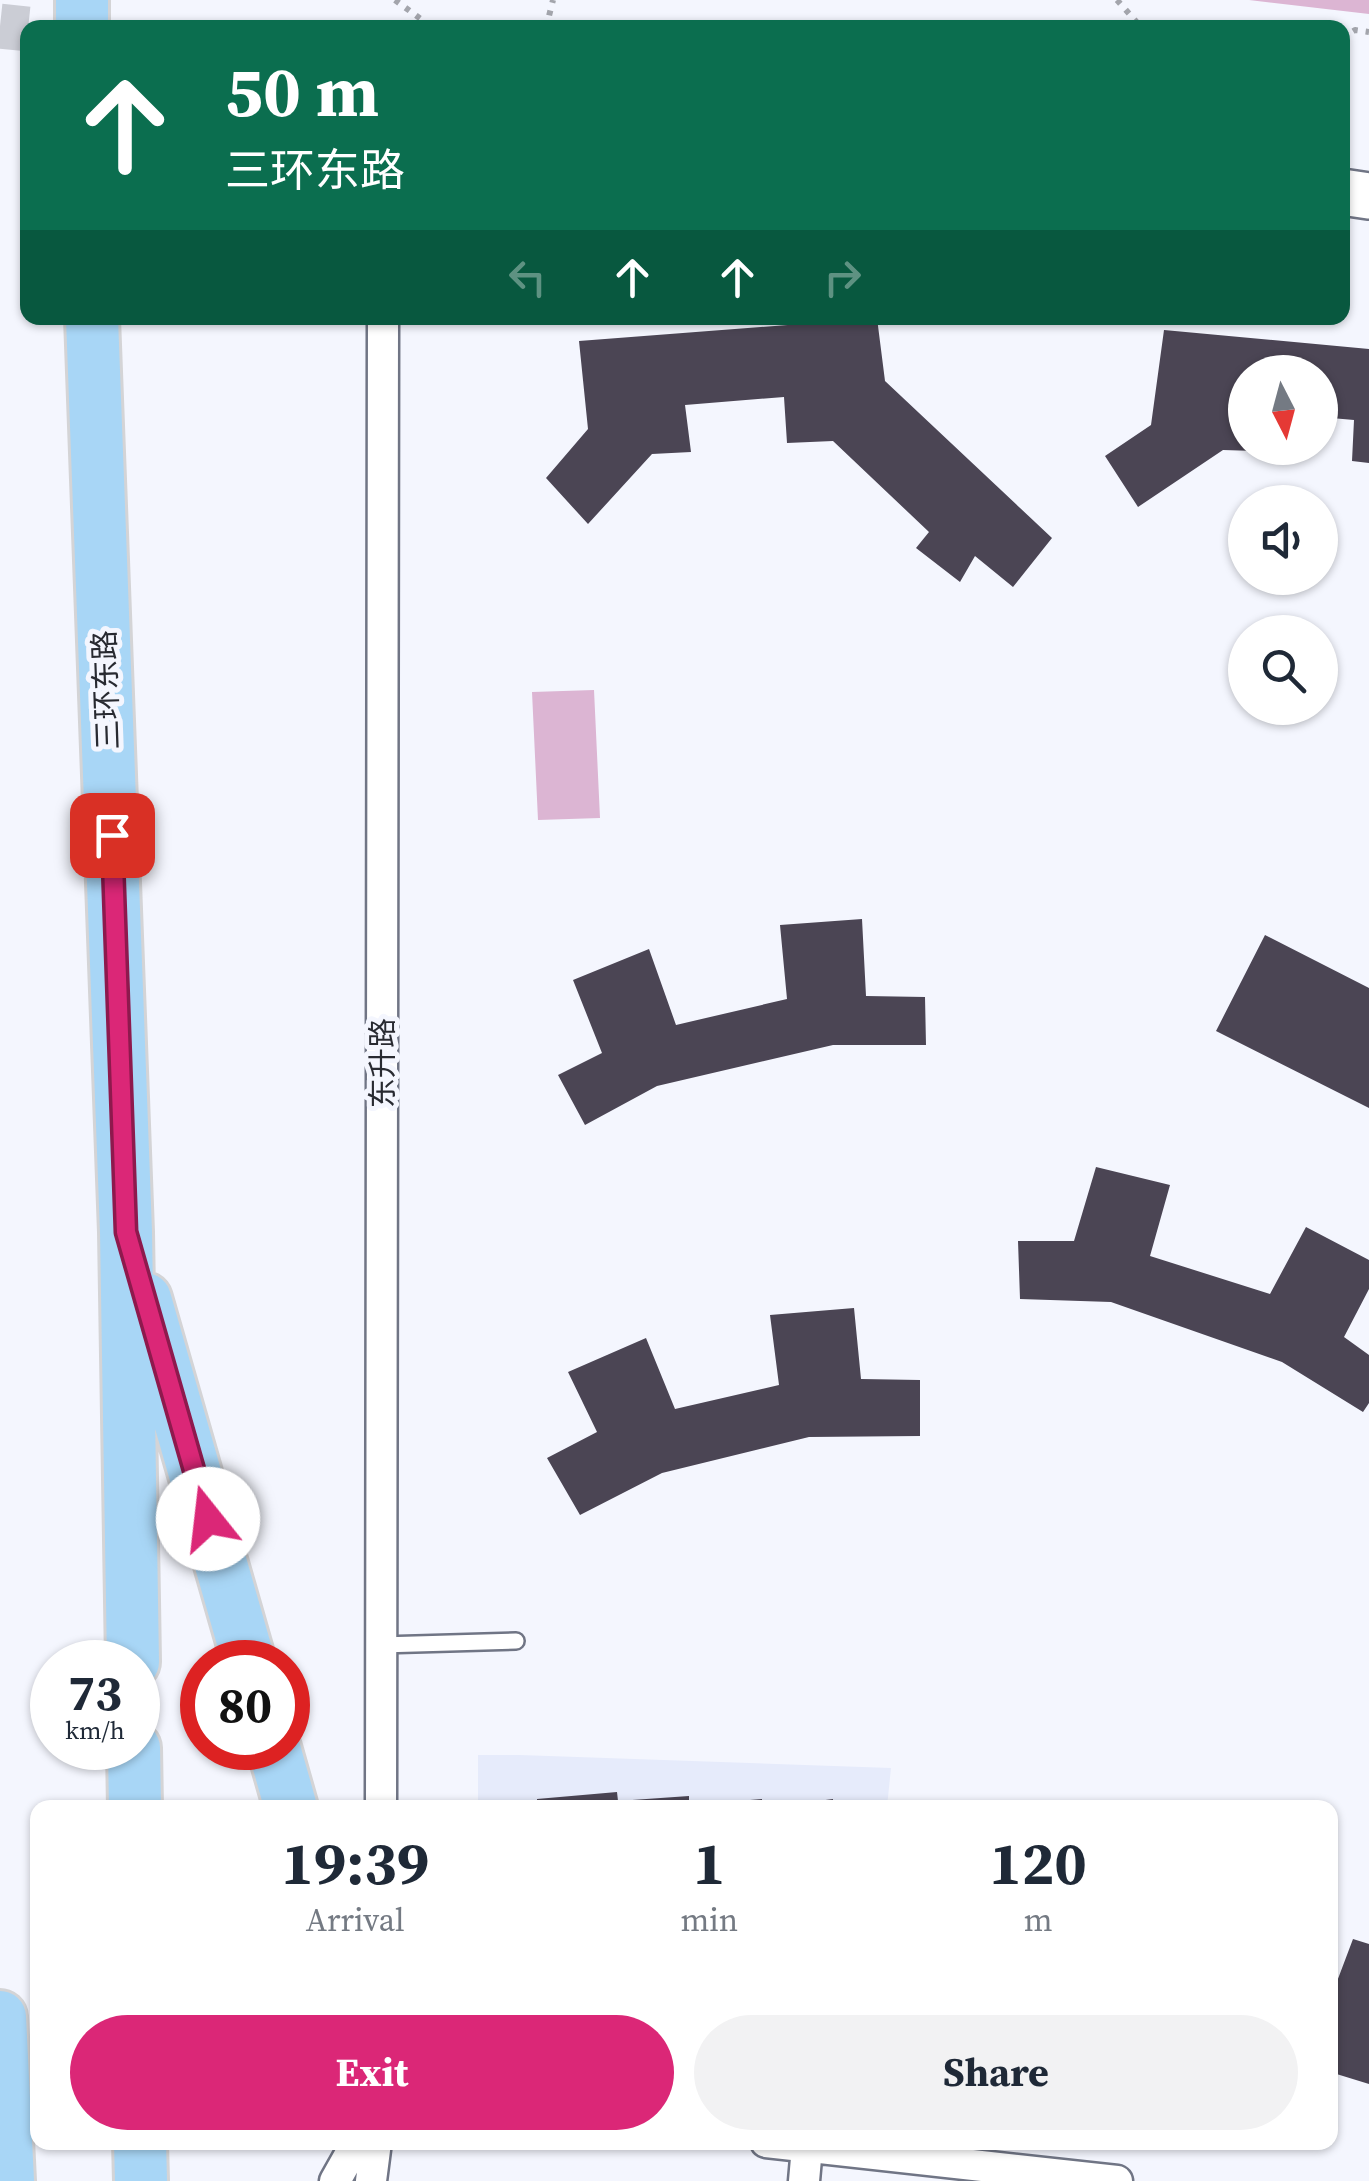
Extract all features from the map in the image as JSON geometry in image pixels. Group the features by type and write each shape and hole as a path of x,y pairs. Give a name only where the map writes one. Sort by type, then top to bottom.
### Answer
{"highway":[{"name":"三环东路","path":"92,325 126,1232 133,1640"},
{"path":"126,1232 244,1640"},
{"path":"134,1770 135,1800"},
{"path":"280,1770 289,1800"},
{"path":"0,2017 8,2181"},
{"path":"140,2150 141,2181"}],"street":[{"name":"东升路","path":"381,1800 383,325"},
{"path":"335,2181 352,2150"},
{"path":"371,2181 375,2150"},
{"path":"804,2181 807,2150"},
{"path":"834,2150 1116,2181"}],"lane":[{"path":"381,1645 516,1641"}],"path":[{"path":"396,0 422,20"},
{"path":"1118,0 1135,20"}],"shaded area":[{"path":"1249,0 1369,0 1369,14"},
{"path":"594,690 600,818 538,820 532,692"},
{"path":"478,1755 891,1768 888,1800 478,1800"}],"building":[{"path":"786,325 878,325 885,381 1052,538 1013,587 975,556 960,582 916,548 929,532 833,441 787,443 784,397 685,405 691,452 652,454 588,524 546,478 588,429 579,341"},
{"path":"1164,330 1369,349 1369,463 1352,461 1354,420 1338,419 1338,355 1228,355 1228,450 1138,507 1105,456 1151,425"},
{"path":"862,919 866,996 925,997 926,1045 833,1045 657,1086 585,1125 558,1075 602,1053 573,980 649,949 676,1025 787,999 780,925"},
{"path":"1265,935 1369,988 1369,1108 1216,1031"},
{"path":"1096,1167 1170,1185 1150,1256 1270,1294 1306,1227 1369,1260 1369,1289 1344,1337 1369,1355 1369,1403 1363,1412 1282,1362 1111,1302 1020,1299 1018,1241 1074,1241"},
{"path":"854,1308 861,1379 920,1380 920,1436 809,1437 662,1473 580,1515 547,1458 597,1432 568,1372 646,1338 675,1409 779,1385 770,1315"},
{"path":"617,1792 618,1800 537,1800"},
{"path":"689,1796 689,1800 632,1800"},
{"path":"1353,1939 1369,1944 1369,2084 1338,2074 1338,1979"}],"tunnel":[{"path":"0,26 20,28"}],"route":[{"path":"112,835 126,1232 208,1519"}]}
